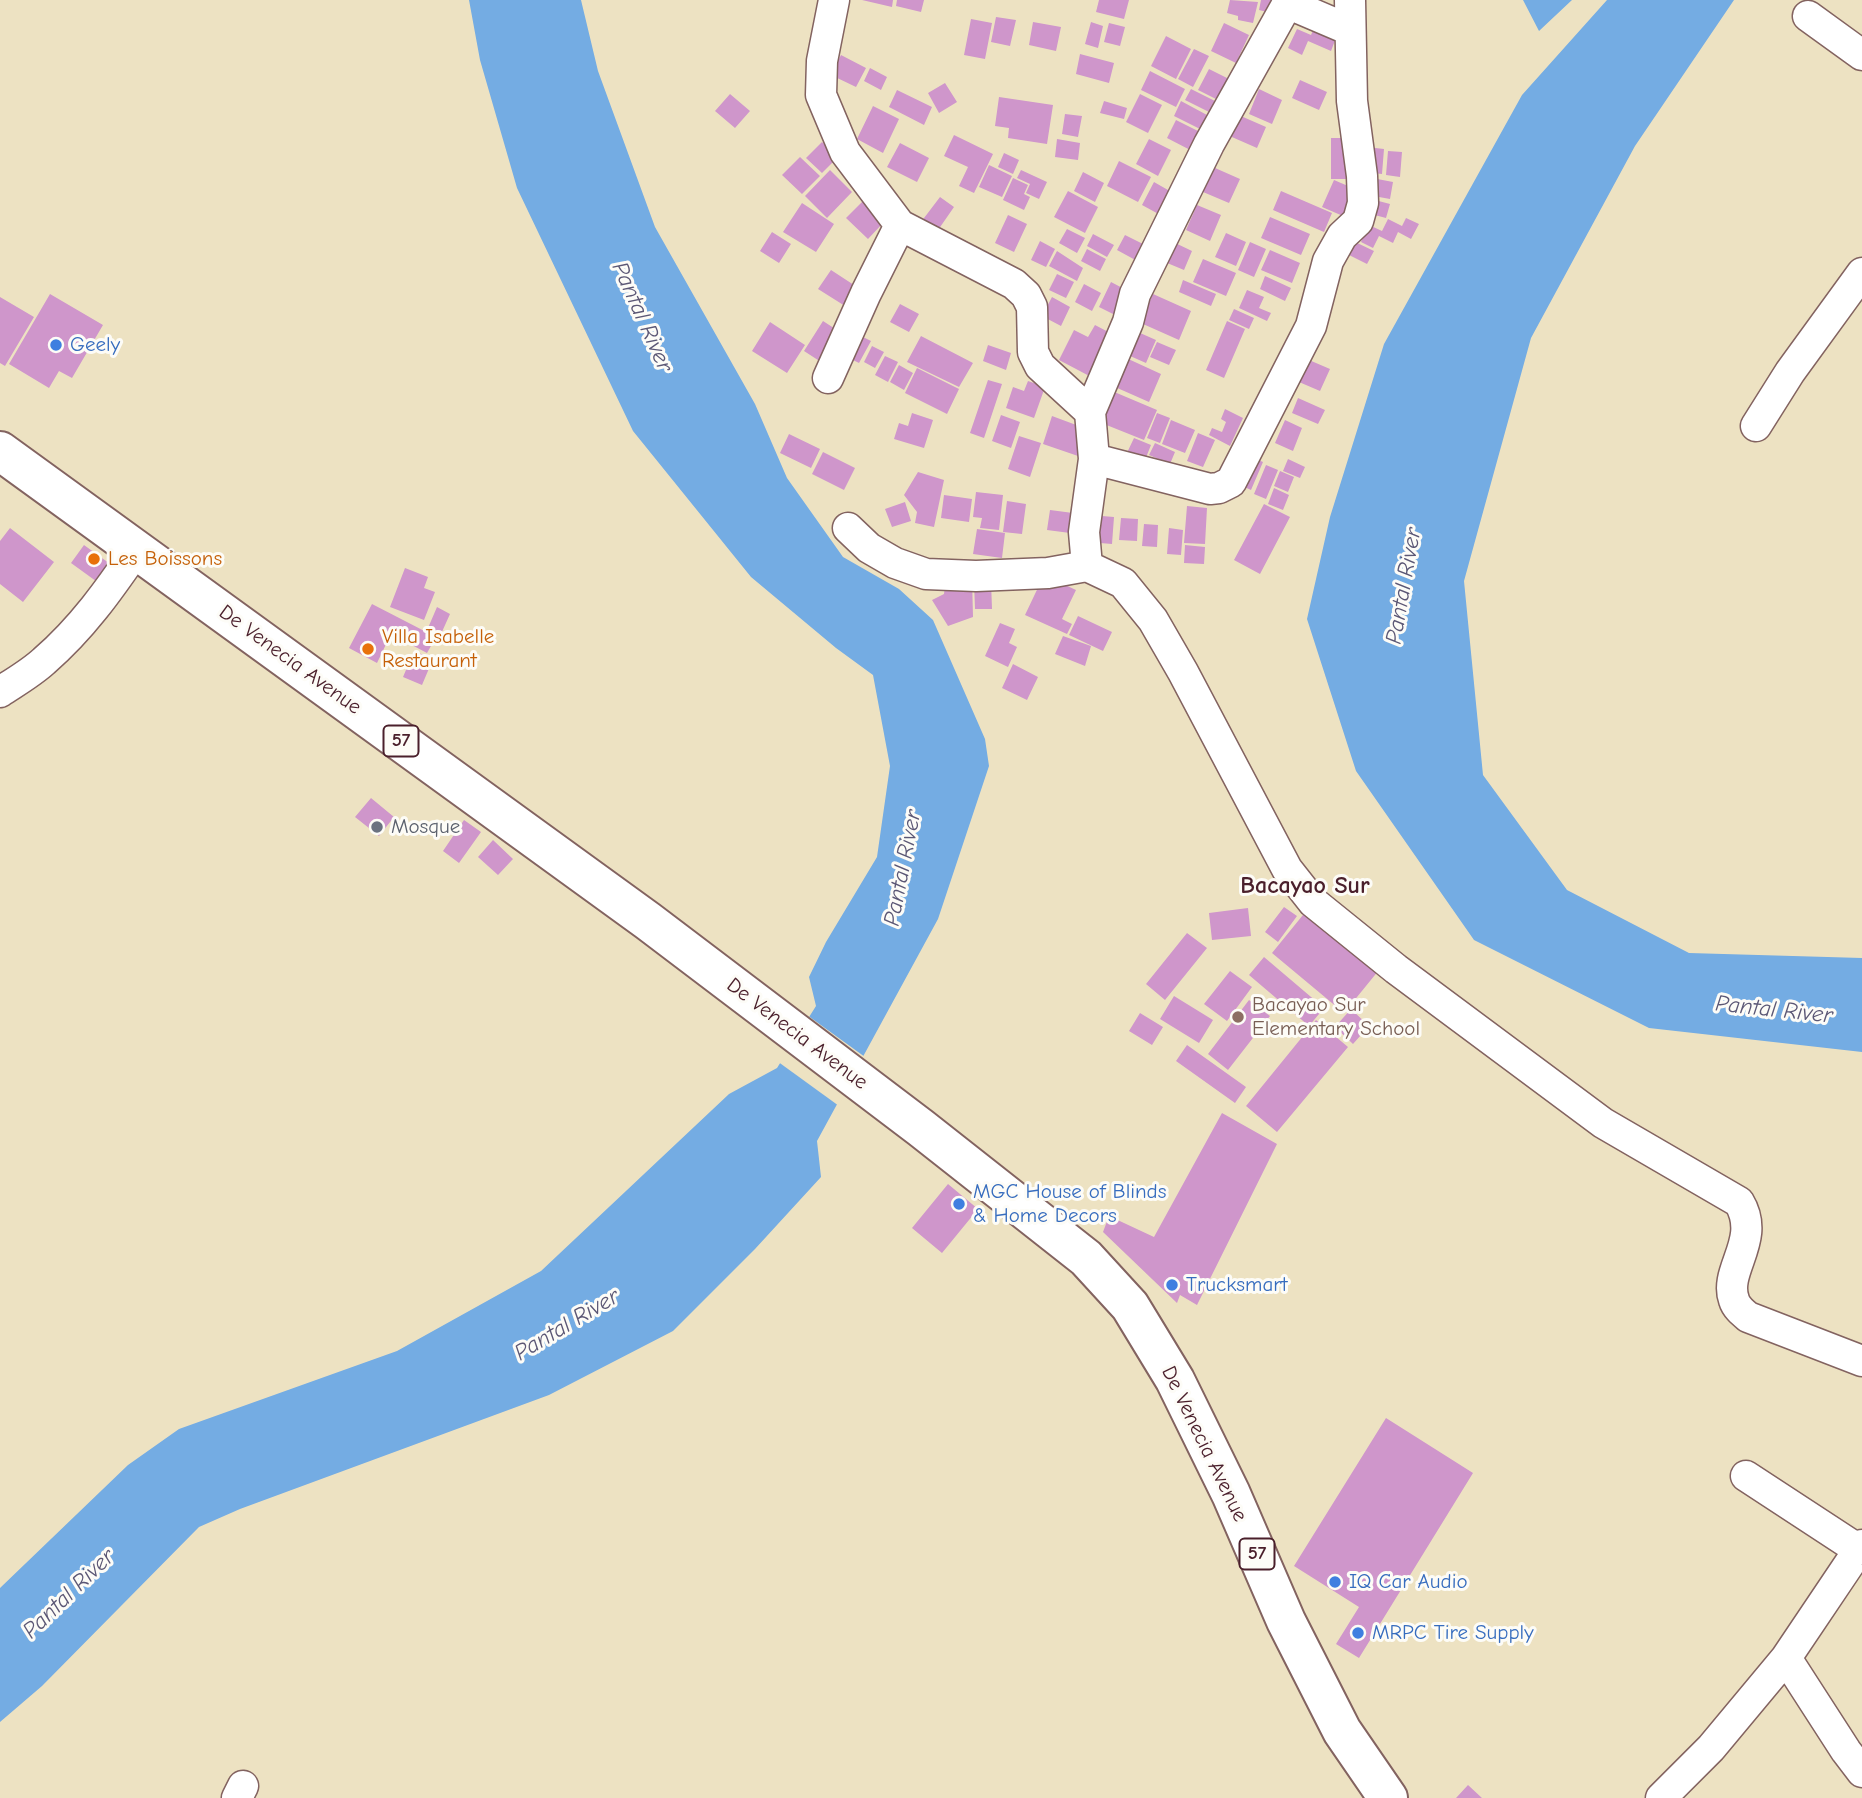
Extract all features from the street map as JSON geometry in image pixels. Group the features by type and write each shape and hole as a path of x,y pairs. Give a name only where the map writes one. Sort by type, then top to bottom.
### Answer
{"highway":[{"name":"De Venecia Avenue","path":"0,451 648,921 921,1128 1086,1258 1130,1306 1175,1380 1231,1494 1286,1621 1342,1731 1388,1798"}],"street":[{"path":"834,0 822,61 821,95 845,152 900,225 1014,284 1026,295 1032,307 1033,352 1040,366 1090,412"},
{"path":"1094,459 1210,489 1231,482 1311,326 1328,261 1342,236 1358,221 1363,203 1352,102 1350,0"},
{"path":"1087,566 1084,532 1094,459 1090,412 1128,322 1135,294 1209,144 1285,8 1289,5 1350,30"},
{"path":"1808,16 1862,55"},
{"path":"828,379 900,225"},
{"path":"1756,426 1790,372 1862,273"},
{"path":"848,528 869,548 895,563 926,574 976,576 1048,573 1087,566 1123,583 1153,620 1287,869 1313,902 1396,969 1603,1123 1738,1202 1745,1212 1748,1225 1732,1287 1735,1304 1748,1317 1862,1361"},
{"path":"0,692 42,663 70,638 98,605 137,549"},
{"path":"1661,1798 1711,1748 1786,1658 1860,1547 1746,1476"},
{"path":"1786,1658 1862,1772"}],"water":[{"name":"Pantal River","path":"469,0 581,0 598,71 655,227 755,404 787,478 843,557 899,589 933,620 985,739 989,766 938,919 817,1141 821,1177 755,1249 673,1331 549,1395 240,1509 199,1527 42,1686 0,1722 0,1588 128,1465 179,1429 397,1351 541,1271 729,1094 777,1068 816,1006 809,977 826,942 877,857 890,766 873,675 836,648 751,577 633,431 517,188 480,60"},
{"path":"1523,0 1572,0 1539,31"},
{"name":"Pantal River","path":"1607,0 1734,0 1635,146 1531,338 1464,581 1483,775 1567,890 1689,953 1862,958 1862,1052 1649,1028 1474,940 1356,771 1307,619 1330,517 1384,344 1522,95"}],"pier":[{"path":"807,1015 865,1057 839,1106 777,1061"}],"building":[{"path":"862,0 893,0 892,7"},
{"path":"897,0 924,0 921,12 896,6"},
{"path":"1099,0 1129,0 1124,19 1096,12"},
{"path":"1230,0 1258,2 1253,23 1238,20 1238,16 1227,13"},
{"path":"1261,0 1279,0 1275,14 1259,10"},
{"path":"996,17 1016,20 1010,46 991,42"},
{"path":"971,19 992,23 985,59 964,55"},
{"path":"1317,21 1339,30 1331,51 1308,41 1302,55 1288,48 1297,29 1311,35"},
{"path":"1033,22 1061,27 1056,51 1029,45"},
{"path":"1091,22 1103,26 1098,48 1085,44"},
{"path":"1109,23 1125,27 1120,46 1104,42"},
{"path":"1224,23 1249,35 1236,63 1211,51"},
{"path":"1166,36 1191,49 1176,79 1151,66"},
{"path":"1194,49 1209,56 1193,87 1178,79"},
{"path":"1080,54 1114,63 1109,83 1076,74"},
{"path":"841,55 866,68 856,87 831,75"},
{"path":"870,68 887,77 881,90 864,81"},
{"path":"1209,69 1231,80 1220,101 1198,90"},
{"path":"1150,71 1185,89 1176,107 1141,90"},
{"path":"1300,80 1327,92 1319,110 1292,98"},
{"path":"945,83 957,102 939,113 928,93"},
{"path":"1191,89 1219,103 1213,114 1185,100"},
{"path":"1259,89 1282,100 1272,124 1249,114"},
{"path":"897,90 932,107 924,125 889,107"},
{"path":"730,94 750,111 735,128 715,111"},
{"path":"1140,94 1162,105 1148,133 1126,122"},
{"path":"999,97 1053,105 1047,144 1008,138 1009,128 995,126"},
{"path":"1104,101 1127,108 1124,119 1100,113"},
{"path":"1181,101 1207,115 1200,129 1174,116"},
{"path":"873,106 899,119 883,153 857,139"},
{"path":"1234,113 1266,127 1257,148 1225,134"},
{"path":"1065,114 1082,116 1078,137 1062,134"},
{"path":"1176,120 1206,135 1196,153 1167,138"},
{"path":"954,135 993,154 974,193 959,186 968,167 944,156"},
{"path":"1331,138 1355,138 1355,179 1331,179"},
{"path":"1057,139 1080,143 1078,160 1055,157"},
{"path":"1149,139 1171,150 1158,176 1136,164"},
{"path":"822,142 838,157 822,173 806,158"},
{"path":"900,143 929,158 917,182 887,167"},
{"path":"1367,147 1384,149 1382,174 1364,172"},
{"path":"1388,151 1402,152 1400,177 1386,175"},
{"path":"1004,153 1019,160 1013,174 998,167"},
{"path":"800,157 820,176 802,194 782,175"},
{"path":"1119,161 1151,177 1138,202 1107,186"},
{"path":"1206,164 1240,179 1229,203 1196,189"},
{"path":"989,165 1012,176 1002,197 979,187"},
{"path":"830,170 852,192 827,218 805,196"},
{"path":"1021,170 1047,182 1039,199 1026,193 1030,184 1017,178"},
{"path":"1083,172 1104,183 1095,202 1074,191"},
{"path":"1013,178 1028,185 1024,194 1030,197 1024,210 1003,200"},
{"path":"1372,178 1393,182 1390,199 1368,195"},
{"path":"1334,180 1355,189 1343,216 1322,207"},
{"path":"1154,182 1175,194 1164,217 1142,205"},
{"path":"1068,191 1098,207 1085,233 1054,217"},
{"path":"1281,191 1332,213 1324,232 1273,210"},
{"path":"940,197 954,207 936,233 921,222"},
{"path":"1371,199 1390,204 1386,218 1367,213"},
{"path":"863,201 884,222 868,239 846,218"},
{"path":"802,203 834,224 816,252 783,232"},
{"path":"1197,205 1221,215 1210,241 1186,230"},
{"path":"1008,215 1027,224 1014,252 995,243"},
{"path":"1270,217 1310,234 1301,255 1261,238"},
{"path":"1406,218 1419,224 1411,239 1398,232 1393,243 1379,236 1373,248 1361,242 1369,225 1382,231 1388,219 1402,226"},
{"path":"1067,229 1085,238 1077,253 1059,243"},
{"path":"772,232 791,244 779,263 760,251"},
{"path":"1226,233 1246,242 1236,266 1215,257"},
{"path":"1093,234 1114,245 1107,257 1087,246"},
{"path":"1125,235 1147,246 1139,262 1117,250"},
{"path":"1169,240 1192,251 1184,270 1160,260"},
{"path":"1040,241 1055,249 1046,267 1031,260"},
{"path":"1353,241 1374,251 1367,264 1347,254"},
{"path":"1250,242 1266,249 1254,277 1238,270"},
{"path":"1087,249 1106,259 1100,271 1081,261"},
{"path":"1270,250 1300,263 1292,283 1261,270"},
{"path":"1057,251 1083,268 1077,281 1049,266"},
{"path":"1203,259 1236,273 1226,296 1193,282"},
{"path":"831,270 857,287 845,306 818,289"},
{"path":"1057,274 1074,282 1066,298 1049,290"},
{"path":"1265,276 1291,288 1285,301 1260,289"},
{"path":"1183,280 1216,294 1211,306 1179,292"},
{"path":"1111,282 1130,292 1117,316 1099,307"},
{"path":"1084,284 1101,293 1092,311 1075,302"},
{"path":"1247,290 1264,297 1259,308 1271,313 1267,321 1239,308"},
{"name":"Geely","path":"50,294 103,325 72,378 59,371 49,388 9,364"},
{"path":"1153,294 1191,311 1179,340 1134,320 1141,302 1148,305"},
{"path":"0,297 34,317 5,366 0,363"},
{"path":"1052,297 1070,307 1061,326 1042,316"},
{"path":"900,304 919,314 909,332 890,322"},
{"path":"1234,309 1254,318 1249,329 1229,320"},
{"path":"823,321 840,332 821,362 804,351"},
{"path":"1227,321 1245,329 1224,378 1206,370"},
{"path":"770,322 805,345 787,373 752,351"},
{"path":"1095,325 1116,336 1095,379 1059,360 1074,330 1088,337"},
{"path":"1131,329 1156,340 1146,363 1121,352"},
{"path":"855,333 871,341 859,363 843,355"},
{"path":"921,336 973,363 959,387 907,362"},
{"path":"1157,342 1176,350 1169,365 1150,357"},
{"path":"988,345 1011,353 1006,370 983,361"},
{"path":"872,346 884,352 875,368 864,362"},
{"path":"885,356 898,362 888,382 875,375"},
{"path":"1124,357 1161,374 1149,402 1106,383"},
{"path":"1302,357 1330,369 1320,391 1292,379"},
{"path":"899,365 913,373 904,390 890,382"},
{"path":"917,368 959,389 947,414 905,393"},
{"path":"988,380 1002,384 984,438 970,433"},
{"path":"1028,381 1045,387 1034,418 1006,408 1013,387 1024,391"},
{"path":"1112,391 1157,410 1144,440 1099,422"},
{"path":"1298,398 1325,410 1318,424 1292,413"},
{"path":"1225,409 1243,418 1230,446 1209,435 1212,428 1222,432 1226,422 1221,419"},
{"path":"912,413 933,420 924,448 894,439 899,423 908,426"},
{"path":"1157,413 1170,418 1160,443 1147,438"},
{"path":"1001,415 1020,422 1011,448 992,441"},
{"path":"1052,416 1087,429 1078,456 1043,444"},
{"path":"1171,420 1195,430 1185,453 1162,444"},
{"path":"1285,420 1302,428 1293,451 1275,443"},
{"path":"1198,433 1215,440 1203,467 1187,461"},
{"path":"789,434 820,449 811,468 780,453"},
{"path":"1019,436 1041,443 1030,477 1008,469"},
{"path":"1134,438 1151,445 1143,465 1125,457"},
{"path":"1155,443 1175,452 1170,464 1149,455"},
{"path":"823,452 855,468 844,490 812,474"},
{"path":"1249,456 1263,462 1251,490 1238,484"},
{"path":"1288,459 1305,467 1300,478 1283,471"},
{"path":"1266,465 1278,470 1266,499 1254,494"},
{"path":"1280,471 1294,477 1288,492 1274,486"},
{"path":"918,472 944,480 934,527 915,523 917,512 904,495"},
{"path":"1274,488 1289,495 1283,510 1268,504"},
{"path":"976,492 1003,495 999,530 980,528 982,518 973,517"},
{"path":"944,495 972,499 969,522 941,518"},
{"path":"1007,501 1026,504 1022,534 1003,532"},
{"path":"905,502 911,521 892,527 885,509"},
{"path":"1264,504 1290,517 1260,574 1234,560"},
{"path":"1187,506 1207,508 1205,544 1184,543"},
{"path":"1050,510 1073,513 1070,533 1047,530"},
{"path":"1090,515 1114,517 1112,544 1088,542"},
{"path":"1121,518 1138,519 1137,541 1119,540"},
{"path":"1144,524 1158,525 1157,547 1142,546"},
{"path":"10,528 54,562 23,602 0,584 0,541"},
{"path":"1169,528 1183,530 1181,555 1167,554"},
{"path":"977,529 1005,533 1002,558 973,554"},
{"path":"84,545 113,566 100,584 71,563"},
{"path":"1185,545 1205,547 1204,564 1184,563"},
{"path":"405,568 428,577 424,588 435,592 424,620 390,607"},
{"path":"1044,575 1076,590 1062,619 1072,624 1067,634 1025,615"},
{"path":"946,577 972,577 973,617 948,626 932,600 944,594"},
{"path":"991,581 992,609 975,609 974,582"},
{"path":"372,604 436,637 427,653 391,634 377,663 349,648"},
{"path":"437,607 450,614 441,634 428,628"},
{"path":"1078,616 1112,632 1103,651 1069,635"},
{"path":"1000,623 1015,629 1009,643 1017,647 1008,667 985,656"},
{"path":"1063,636 1091,646 1085,666 1055,654"},
{"path":"414,651 433,659 422,685 403,677"},
{"path":"1013,664 1038,677 1027,700 1002,688"},
{"name":"Mosque","path":"371,798 394,817 379,836 355,817"},
{"path":"464,820 481,832 459,863 443,851"},
{"path":"493,840 513,859 498,875 478,857"},
{"path":"1284,907 1297,916 1278,942 1265,932"},
{"path":"1248,908 1251,936 1212,940 1209,913"},
{"path":"1307,910 1379,970 1344,1013 1272,953"},
{"path":"1187,933 1207,948 1165,1000 1146,984"},
{"path":"1264,957 1324,1008 1309,1026 1249,975"},
{"path":"1230,971 1252,987 1227,1021 1204,1004"},
{"path":"1174,996 1213,1020 1199,1043 1160,1019"},
{"path":"1249,1000 1270,1016 1228,1070 1208,1054"},
{"path":"1351,1009 1369,1026 1353,1044 1335,1027"},
{"path":"1140,1013 1163,1027 1152,1045 1129,1031"},
{"path":"1316,1020 1348,1047 1277,1132 1246,1106"},
{"path":"1187,1045 1246,1087 1235,1103 1176,1061"},
{"path":"1222,1113 1277,1144 1197,1305 1180,1295 1177,1303 1103,1232 1109,1216 1154,1237"},
{"path":"948,1184 978,1209 942,1253 912,1228"},
{"path":"1386,1418 1473,1473 1359,1658 1336,1644 1359,1607 1294,1566"},
{"path":"1468,1785 1482,1798 1456,1798"}],"place":[{"name":"Geely","path":"56,345"},
{"name":"Les Boissons","path":"94,559"},
{"name":"Villa Isabelle Restaurant","path":"368,649"},
{"name":"Mosque","path":"377,827"},
{"name":"Bacayao Sur Elementary School","path":"1238,1017"},
{"name":"MGC House of Blinds & Home Decors","path":"959,1204"},
{"name":"Trucksmart","path":"1172,1285"},
{"name":"IQ Car Audio","path":"1335,1582"},
{"name":"MRPC Tire Supply","path":"1358,1633"}],"district":[{"name":"Bacayao Sur","path":"1305,886"}]}
